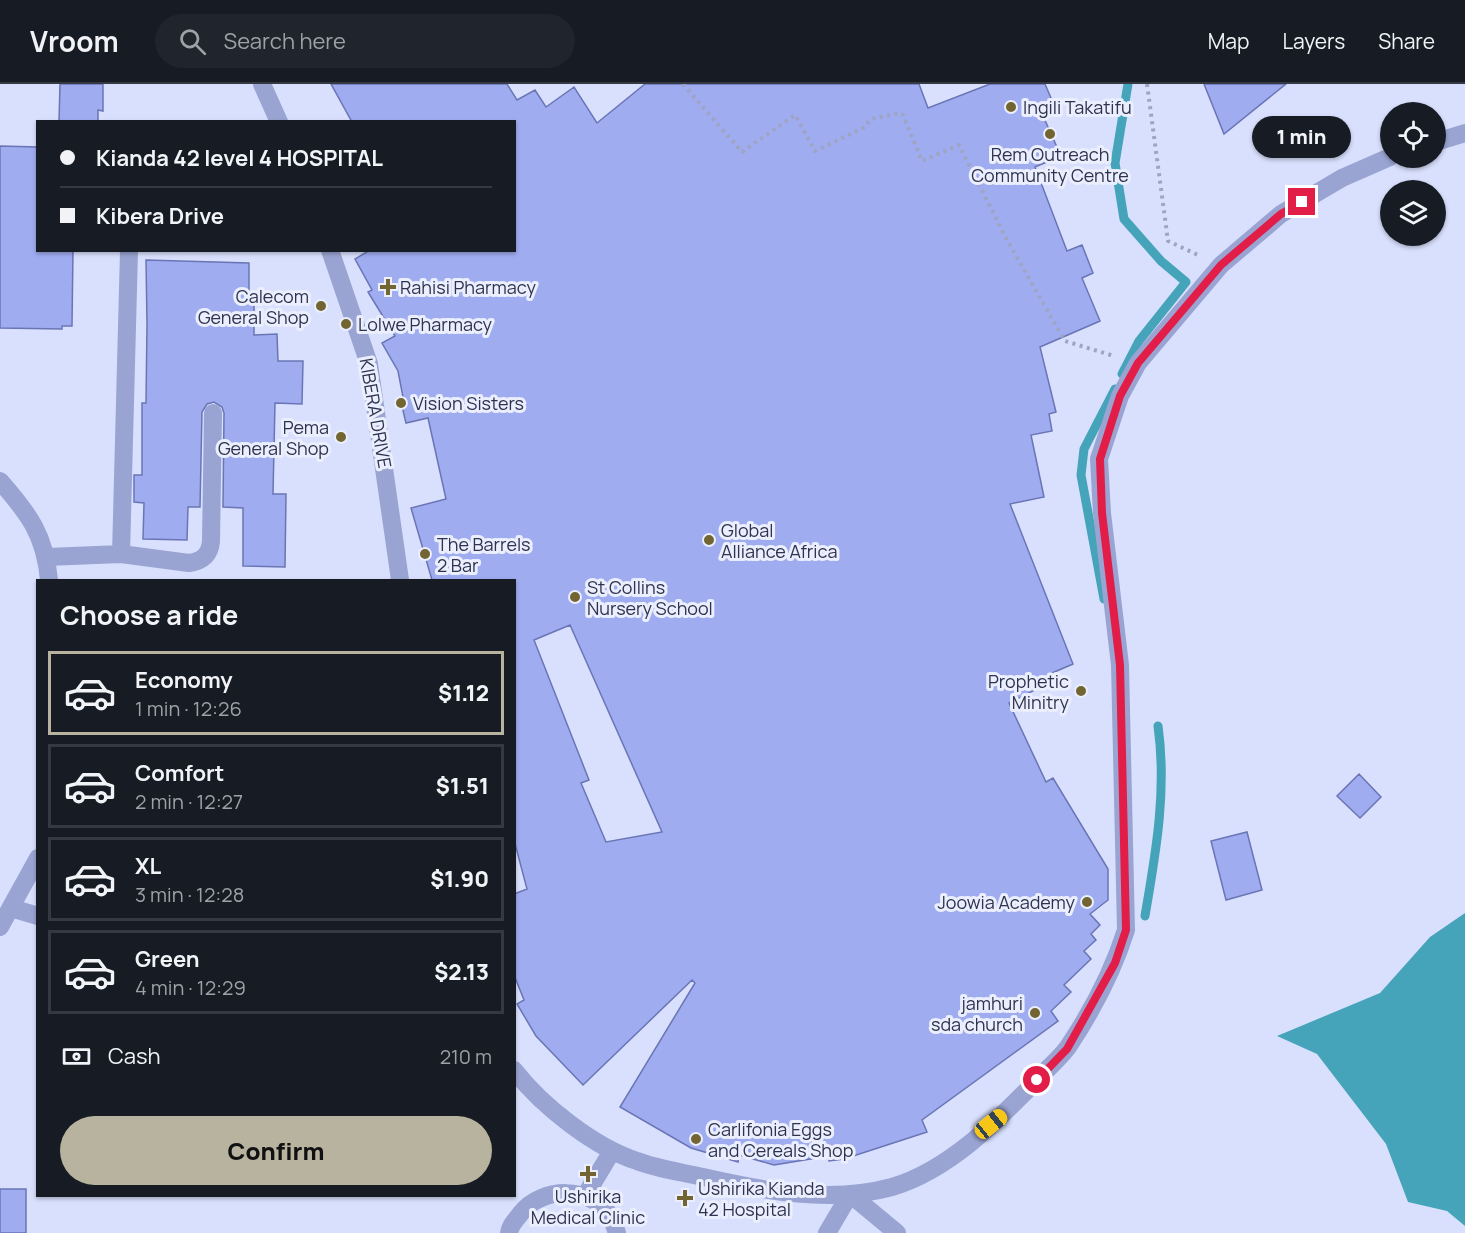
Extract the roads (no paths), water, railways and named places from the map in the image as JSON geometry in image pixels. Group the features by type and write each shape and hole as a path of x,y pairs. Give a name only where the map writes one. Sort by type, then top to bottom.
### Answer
{"street":[{"path":"262,84 278,120"},
{"path":"1446,139 1465,133"},
{"path":"516,1072 537,1097 571,1124 612,1150 636,1161 738,1185 803,1195 850,1194 893,1186 915,1178 946,1161 1007,1111 1067,1049 1115,963 1126,930 1120,665 1102,513 1100,459 1120,396 1138,363 1221,265 1281,214 1342,178 1380,161"},
{"path":"121,554 129,252"},
{"name":"KIBERA DRIVE","path":"331,252 369,364 400,579"},
{"path":"47,557 121,554 189,563 197,562 207,555 211,541 213,413"},
{"path":"0,481 30,515 47,557 49,579"},
{"path":"0,927 36,862"},
{"path":"11,908 36,915"},
{"path":"585,1196 612,1150"},
{"path":"509,1233 510,1227 528,1204 556,1192 585,1196 609,1214 617,1233"},
{"path":"827,1233 850,1194"},
{"path":"850,1194 897,1233"}],"water":[{"path":"1465,913 1465,1226 1447,1211 1408,1202 1386,1144 1317,1054 1277,1036 1380,993 1430,937"}],"waterway":[{"path":"1122,374 1139,341 1186,282 1161,261 1124,219 1115,163 1128,84"},
{"path":"1104,599 1081,475 1084,449 1115,389"},
{"path":"1145,916 1161,797 1158,726"}],"place":[{"name":"Ingili Takatifu","path":"1011,107"},
{"name":"Rem Outreach Community Centre","path":"1050,134"},
{"name":"Rahisi Pharmacy","path":"388,287"},
{"name":"Calecom General Shop","path":"321,306"},
{"name":"Lolwe Pharmacy","path":"346,324"},
{"name":"Vision Sisters","path":"401,403"},
{"name":"Pema General Shop","path":"341,437"},
{"name":"Global Alliance Africa","path":"709,540"},
{"name":"The Barrels 2 Bar","path":"425,554"},
{"name":"St Collins Nursery School","path":"575,597"},
{"name":"Prophetic Minitry","path":"1081,691"},
{"name":"Joowia Academy","path":"1087,902"},
{"name":"jamhuri sda church","path":"1035,1013"},
{"name":"Carlifonia Eggs and Cereals Shop","path":"696,1139"},
{"name":"Ushirika Medical Clinic","path":"588,1174"},
{"name":"Ushirika Kianda 42 Hospital","path":"685,1198"}]}
